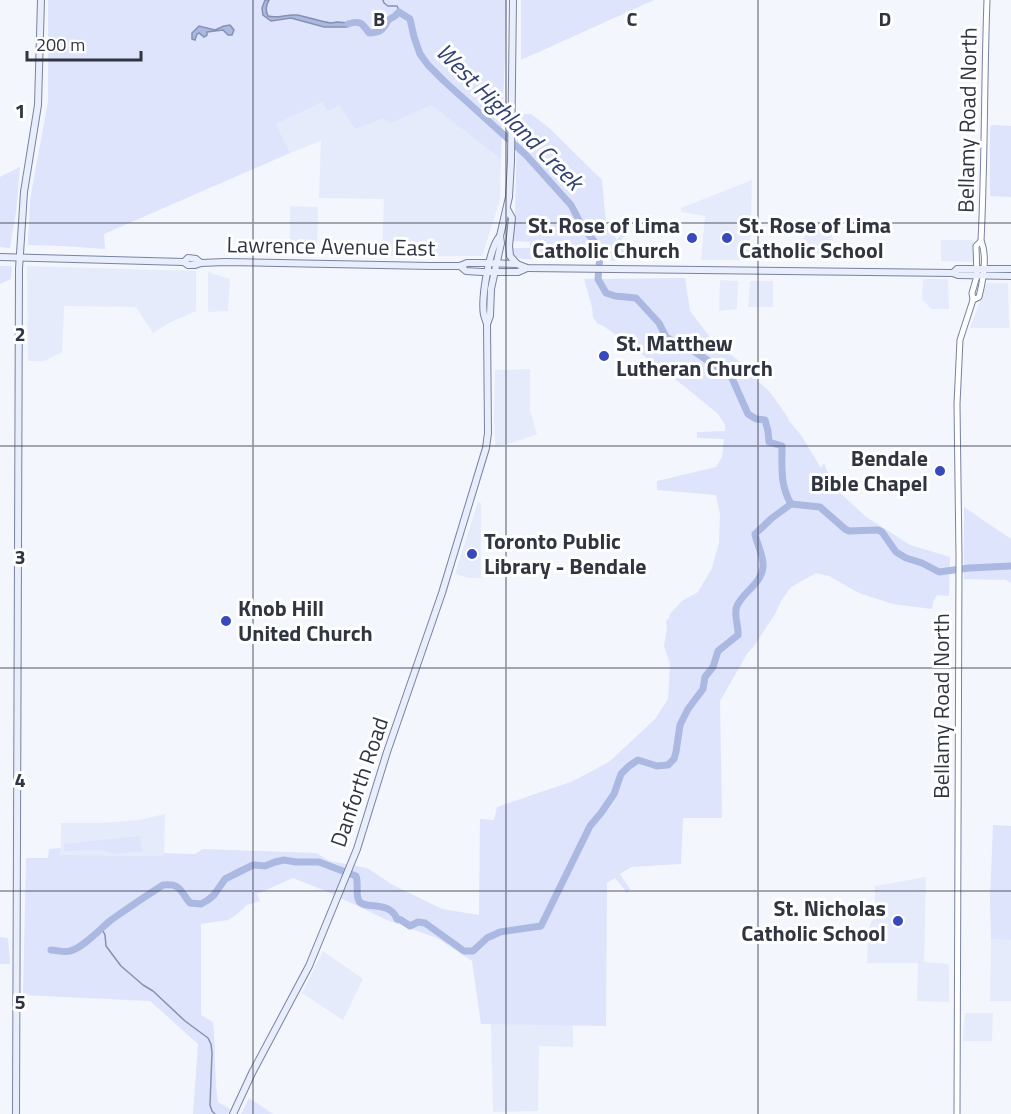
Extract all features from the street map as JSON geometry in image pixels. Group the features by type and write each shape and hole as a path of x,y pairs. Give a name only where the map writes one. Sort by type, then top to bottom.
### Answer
{"main road":[{"path":"16,1114 19,258 24,192 38,105 41,0"},
{"path":"513,0 513,116 507,208 512,218 510,256 517,264"},
{"name":"Danforth Road","path":"233,1114 309,966 362,836 387,752 425,645 486,448 488,433 487,324 490,316 491,272 495,241 500,236 507,208"},
{"name":"Lawrence Avenue East","path":"0,257 184,262 188,258 196,259 201,263 430,266 493,263 517,264 527,268 953,273 958,275 1011,269"},
{"name":"Lawrence Avenue East","path":"460,266 466,271 491,272 518,272 527,268"},
{"name":"Lawrence Avenue East","path":"980,272 1011,276"}],"street":[{"name":"Bellamy Road North","path":"957,1114 957,404 960,340 973,300 979,297 984,247 981,241 987,0"}],"shaded area":[{"path":"48,0 507,0 501,159 431,105 391,123 383,119 355,129 339,105 328,111 322,102 276,124 290,153 104,234 105,249 28,245 30,200 48,101"},
{"path":"521,0 654,0 521,60"},
{"path":"322,101 339,105 355,129 383,119 391,122 431,105 501,159 500,200 482,256 382,256 384,199 319,198 321,141 290,153 276,124"},
{"path":"521,114 531,114 548,127 602,180 606,223 617,240 630,221 633,222 619,244 627,253 643,261 515,257 513,248 530,248 530,242 513,241 517,129"},
{"path":"990,126 1011,126 1011,197 990,196"},
{"path":"20,167 10,248 0,247 0,177"},
{"name":"St. Rose of Lima Catholic School","path":"752,180 750,260 701,260 705,216 681,212 681,208"},
{"path":"290,206 318,207 317,254 290,253"},
{"path":"809,223 832,224 833,260 804,260 804,238"},
{"path":"941,240 973,240 973,262 941,261"},
{"path":"0,266 12,266 11,279 0,284"},
{"path":"27,266 196,271 196,311 153,333 136,307 64,306 62,352 44,361 28,361"},
{"path":"208,272 230,279 228,311 208,312"},
{"path":"685,278 690,311 713,341 748,368 770,392 821,468 824,463 837,490 865,516 910,545 950,557 949,596 937,595 932,609 893,604 859,593 829,576 816,573 791,587 747,654 720,701 722,818 683,818 681,864 631,867 620,874 630,889 627,893 615,878 607,883 606,1026 481,1024 472,961 437,938 387,920 293,878 257,894 260,901 247,905 228,920 201,924 201,1015 213,1022 218,1102 230,1109 228,1114 193,1114 198,1044 150,1001 23,995 26,858 48,858 49,849 61,848 59,855 162,856 164,853 195,854 203,849 316,853 330,861 367,868 393,885 442,909 479,915 480,819 494,820 497,807 571,782 609,762 655,719 668,699 670,664 664,646 666,621 682,601 698,592 712,568 719,543 720,515 716,495 657,490 657,481 716,467 722,457 724,439 697,438 697,432 725,431 725,425 718,414 684,386 597,323 593,317 584,279"},
{"path":"923,279 948,279 949,309 931,309 922,299"},
{"path":"720,280 738,281 737,309 719,311"},
{"path":"750,281 773,281 773,307 748,307"},
{"path":"987,283 1008,283 1009,328 970,328"},
{"path":"530,369 530,411 537,434 495,447 495,370"},
{"path":"478,502 481,503 481,578 469,578 455,574"},
{"path":"964,507 1011,539 1011,583 1006,580 964,579"},
{"path":"165,814 163,856 59,855 61,823 139,820"},
{"path":"993,825 1011,826 1011,940 991,939"},
{"path":"140,836 142,851 116,854 102,850 64,851 64,844"},
{"name":"St. Nicholas Catholic School","path":"926,877 924,962 949,964 949,1002 917,1001 918,963 867,963 869,927 875,915 875,886"},
{"path":"0,937 8,938 10,964 0,964"},
{"path":"991,939 1011,940 1011,1001 990,1001"},
{"path":"323,951 363,979 343,1020 302,993"},
{"path":"965,1013 993,1013 992,1041 963,1041"},
{"path":"491,1024 573,1025 573,1047 539,1046 538,1111 493,1112"},
{"path":"249,1098 273,1114 241,1114"}],"water":[{"path":"265,0 269,0 266,8 268,16 297,15 331,23 348,23 347,27 324,27 291,18 271,21 263,15 262,8"},
{"path":"230,25 234,30 232,35 228,35 223,30 207,32 204,37 199,33 195,40 192,39 192,33 199,26 215,30"}],"waterway":[{"path":"383,0 388,6 397,6 400,12"},
{"name":"West Highland Creek","path":"348,24 360,23 369,33 373,33 381,30 388,20 399,12 410,19 420,54 428,65 526,155 571,205 583,228 594,241 600,255 598,279 606,293 636,298 659,323 666,337 695,352 731,376 748,414 756,419 765,420 769,442 782,446 783,483 791,504"},
{"name":"West Highland Creek","path":"791,504 820,507 849,531 878,530 882,532 896,552 939,572 1011,566"},
{"path":"51,950 68,952 75,949 111,920 163,885 173,885 190,903 201,904 214,895 225,879 253,865 265,866 284,860 319,862 356,876 358,898 362,904 389,909 397,919 410,926 418,922 425,923 464,951 473,951 487,938 500,932 541,926 590,826 614,794 621,774 638,760 657,766 668,765 674,759 680,725 688,709 703,689 705,677 713,667 718,651 738,635 737,606 762,573 762,559 755,534 791,504"},
{"path":"102,929 106,946 121,966 208,1038 212,1053 210,1105 215,1114"}],"place":[{"name":"St. Rose of Lima Catholic Church","path":"692,238"},
{"name":"St. Rose of Lima Catholic School","path":"727,238"},
{"name":"St. Matthew Lutheran Church","path":"604,356"},
{"name":"Bendale Bible Chapel","path":"940,471"},
{"name":"Toronto Public Library - Bendale","path":"472,554"},
{"name":"Knob Hill United Church","path":"226,621"},
{"name":"St. Nicholas Catholic School","path":"898,921"}]}
